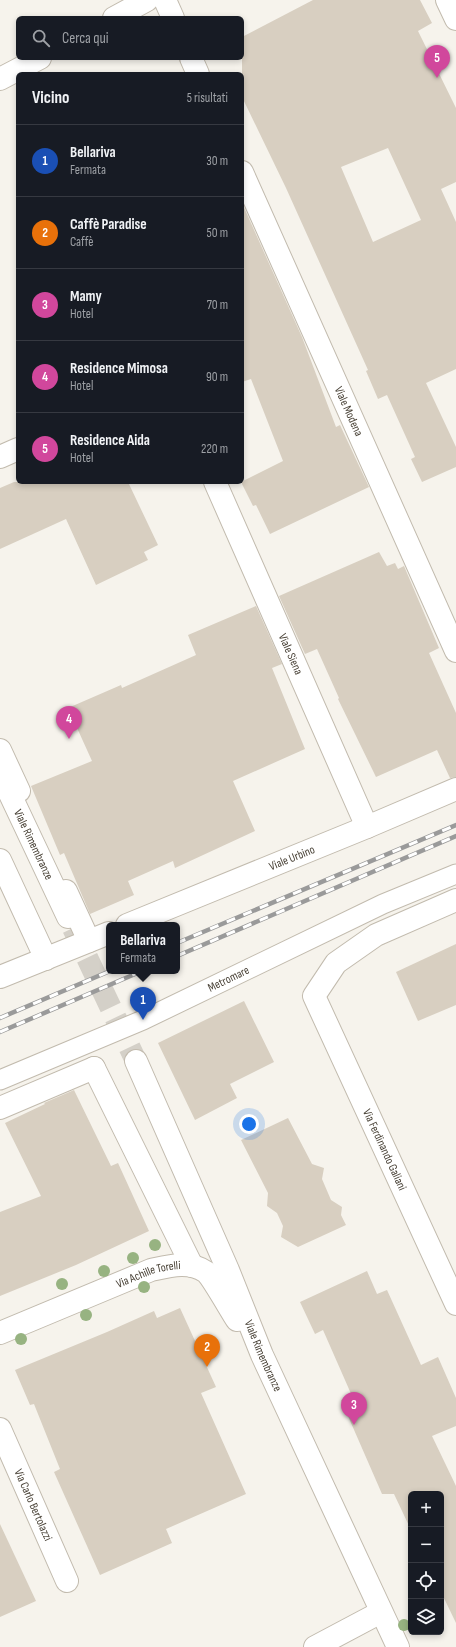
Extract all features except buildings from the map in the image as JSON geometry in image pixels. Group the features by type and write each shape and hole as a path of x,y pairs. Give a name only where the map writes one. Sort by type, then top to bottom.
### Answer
{"street":[{"path":"118,16 147,0"},
{"path":"165,0 172,16"},
{"path":"447,0 456,19"},
{"path":"192,60 197,72"},
{"path":"18,72 35,65"},
{"path":"0,79 16,73"},
{"name":"Viale Modena","path":"244,176 456,651"},
{"path":"0,457 16,450"},
{"name":"Viale Siena","path":"216,484 367,827"},
{"path":"0,750 89,941"},
{"name":"Viale Rimembranze","path":"0,773 68,917"},
{"name":"Viale Urbino","path":"135,922 456,789"},
{"path":"0,860 46,959"},
{"name":"Via Ferdinando Galiani","path":"456,900 370,939 336,963 314,996 456,1304"},
{"path":"0,977 106,933"},
{"name":"Viale Rimembranze","path":"136,1061 225,1263 262,1355 398,1647"},
{"path":"0,1108 94,1068 192,1266"},
{"name":"Via Achille Torelli","path":"0,1333 151,1270 173,1265 192,1266 207,1273 236,1319 262,1355"},
{"name":"Via Carlo Bertolazzi","path":"0,1429 67,1581"},
{"path":"315,1647 381,1612"}],"lane":[{"name":"Metromare","path":"0,1080 143,1020 383,904 456,874"}],"tunnel":[{"path":"73,928 136,1061"}],"railway":[{"path":"180,942 456,825"},
{"path":"180,955 456,836"},
{"path":"0,1018 106,973"},
{"path":"0,1032 135,974"}],"place":[{"name":"Residence Aida","path":"437,78"},
{"name":"Residence Mimosa","path":"69,739"},
{"name":"Bellariva","path":"143,1020"},
{"name":"Caffè Paradise","path":"207,1367"},
{"name":"Mamy","path":"354,1425"}]}
